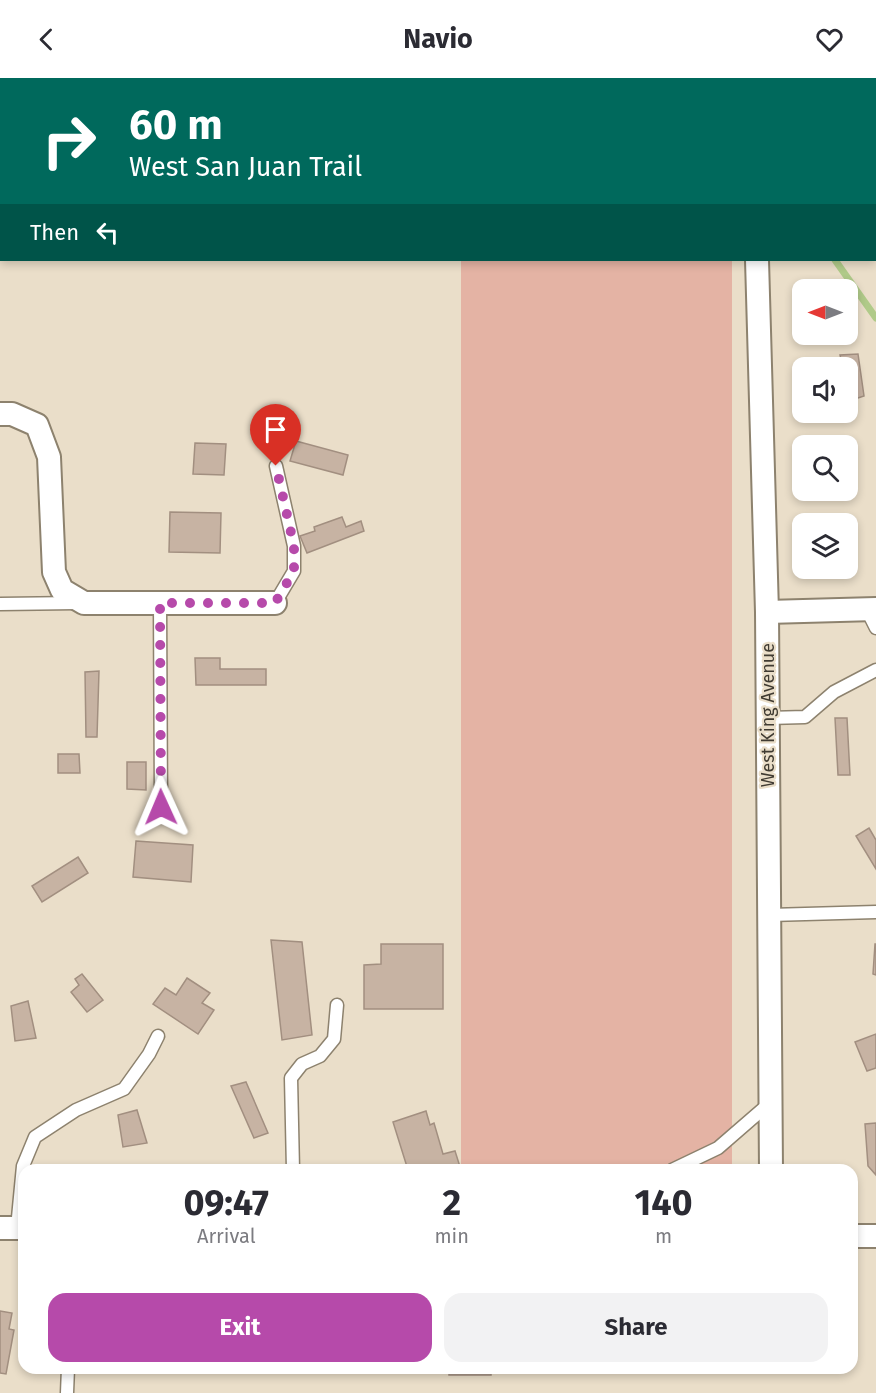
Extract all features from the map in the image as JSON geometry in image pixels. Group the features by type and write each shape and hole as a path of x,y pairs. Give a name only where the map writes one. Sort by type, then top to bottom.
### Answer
{"street":[{"name":"West King Avenue","path":"757,261 767,612 771,1164"},
{"path":"0,414 12,414 37,425 49,457 54,573 62,590 84,603 275,603"},
{"path":"767,612 873,616"},
{"path":"858,1236 876,1236"}],"lane":[{"path":"275,603 294,571 294,546 276,466"},
{"path":"0,604 84,603"},
{"path":"160,603 161,807"},
{"path":"768,718 805,717 834,692 876,670"},
{"path":"770,915 876,912"},
{"path":"293,1164 291,1078 302,1064 320,1056 334,1039 337,1005"},
{"path":"24,1164 35,1137 75,1110 124,1089 149,1054 158,1036"},
{"path":"685,1164 718,1148 771,1102"},
{"path":"14,1228 18,1200"},
{"path":"67,1393 68,1374"}],"shaded area":[{"path":"461,261 732,261 732,1164 461,1164"}],"building":[{"path":"858,354 864,396 858,398 858,357 840,357 840,355"},
{"path":"296,441 348,455 343,475 290,461"},
{"path":"195,443 226,444 224,475 193,474"},
{"path":"170,512 221,513 220,553 169,552"},
{"path":"342,517 346,527 361,521 364,531 307,553 300,536 315,531 314,527"},
{"path":"195,658 220,658 220,669 266,669 266,685 196,685"},
{"path":"99,671 97,737 86,737 85,672"},
{"path":"835,718 847,718 850,775 838,775"},
{"path":"58,754 79,754 80,773 58,773"},
{"path":"127,762 146,762 146,790 127,789"},
{"path":"869,828 876,840 876,869 856,836"},
{"path":"136,841 193,845 191,882 133,877"},
{"path":"78,857 88,873 42,902 32,886"},
{"path":"271,940 302,942 312,1035 282,1040"},
{"path":"381,944 443,944 443,1009 364,1009 364,965 381,964"},
{"path":"876,944 876,975 873,974"},
{"path":"82,974 103,1000 87,1012 71,992 79,985 75,979"},
{"path":"187,978 210,993 202,1003 214,1010 198,1034 153,1004 165,988 176,995"},
{"path":"28,1001 36,1038 15,1041 11,1006"},
{"path":"876,1034 876,1068 867,1071 855,1042"},
{"path":"246,1082 268,1133 254,1138 231,1086"},
{"path":"137,1110 147,1143 123,1147 118,1115"},
{"path":"426,1111 430,1125 434,1123 443,1154 455,1151 459,1164 406,1164 393,1122"},
{"path":"876,1123 876,1175 868,1166 865,1124"},
{"path":"0,1311 12,1313 9,1329 14,1330 6,1374 0,1373"},
{"path":"449,1374 491,1374 491,1375"}],"waterway":[{"path":"836,261 876,318"}],"route":[{"path":"161,807 160,603 275,603 294,571 294,546 276,466"}]}
